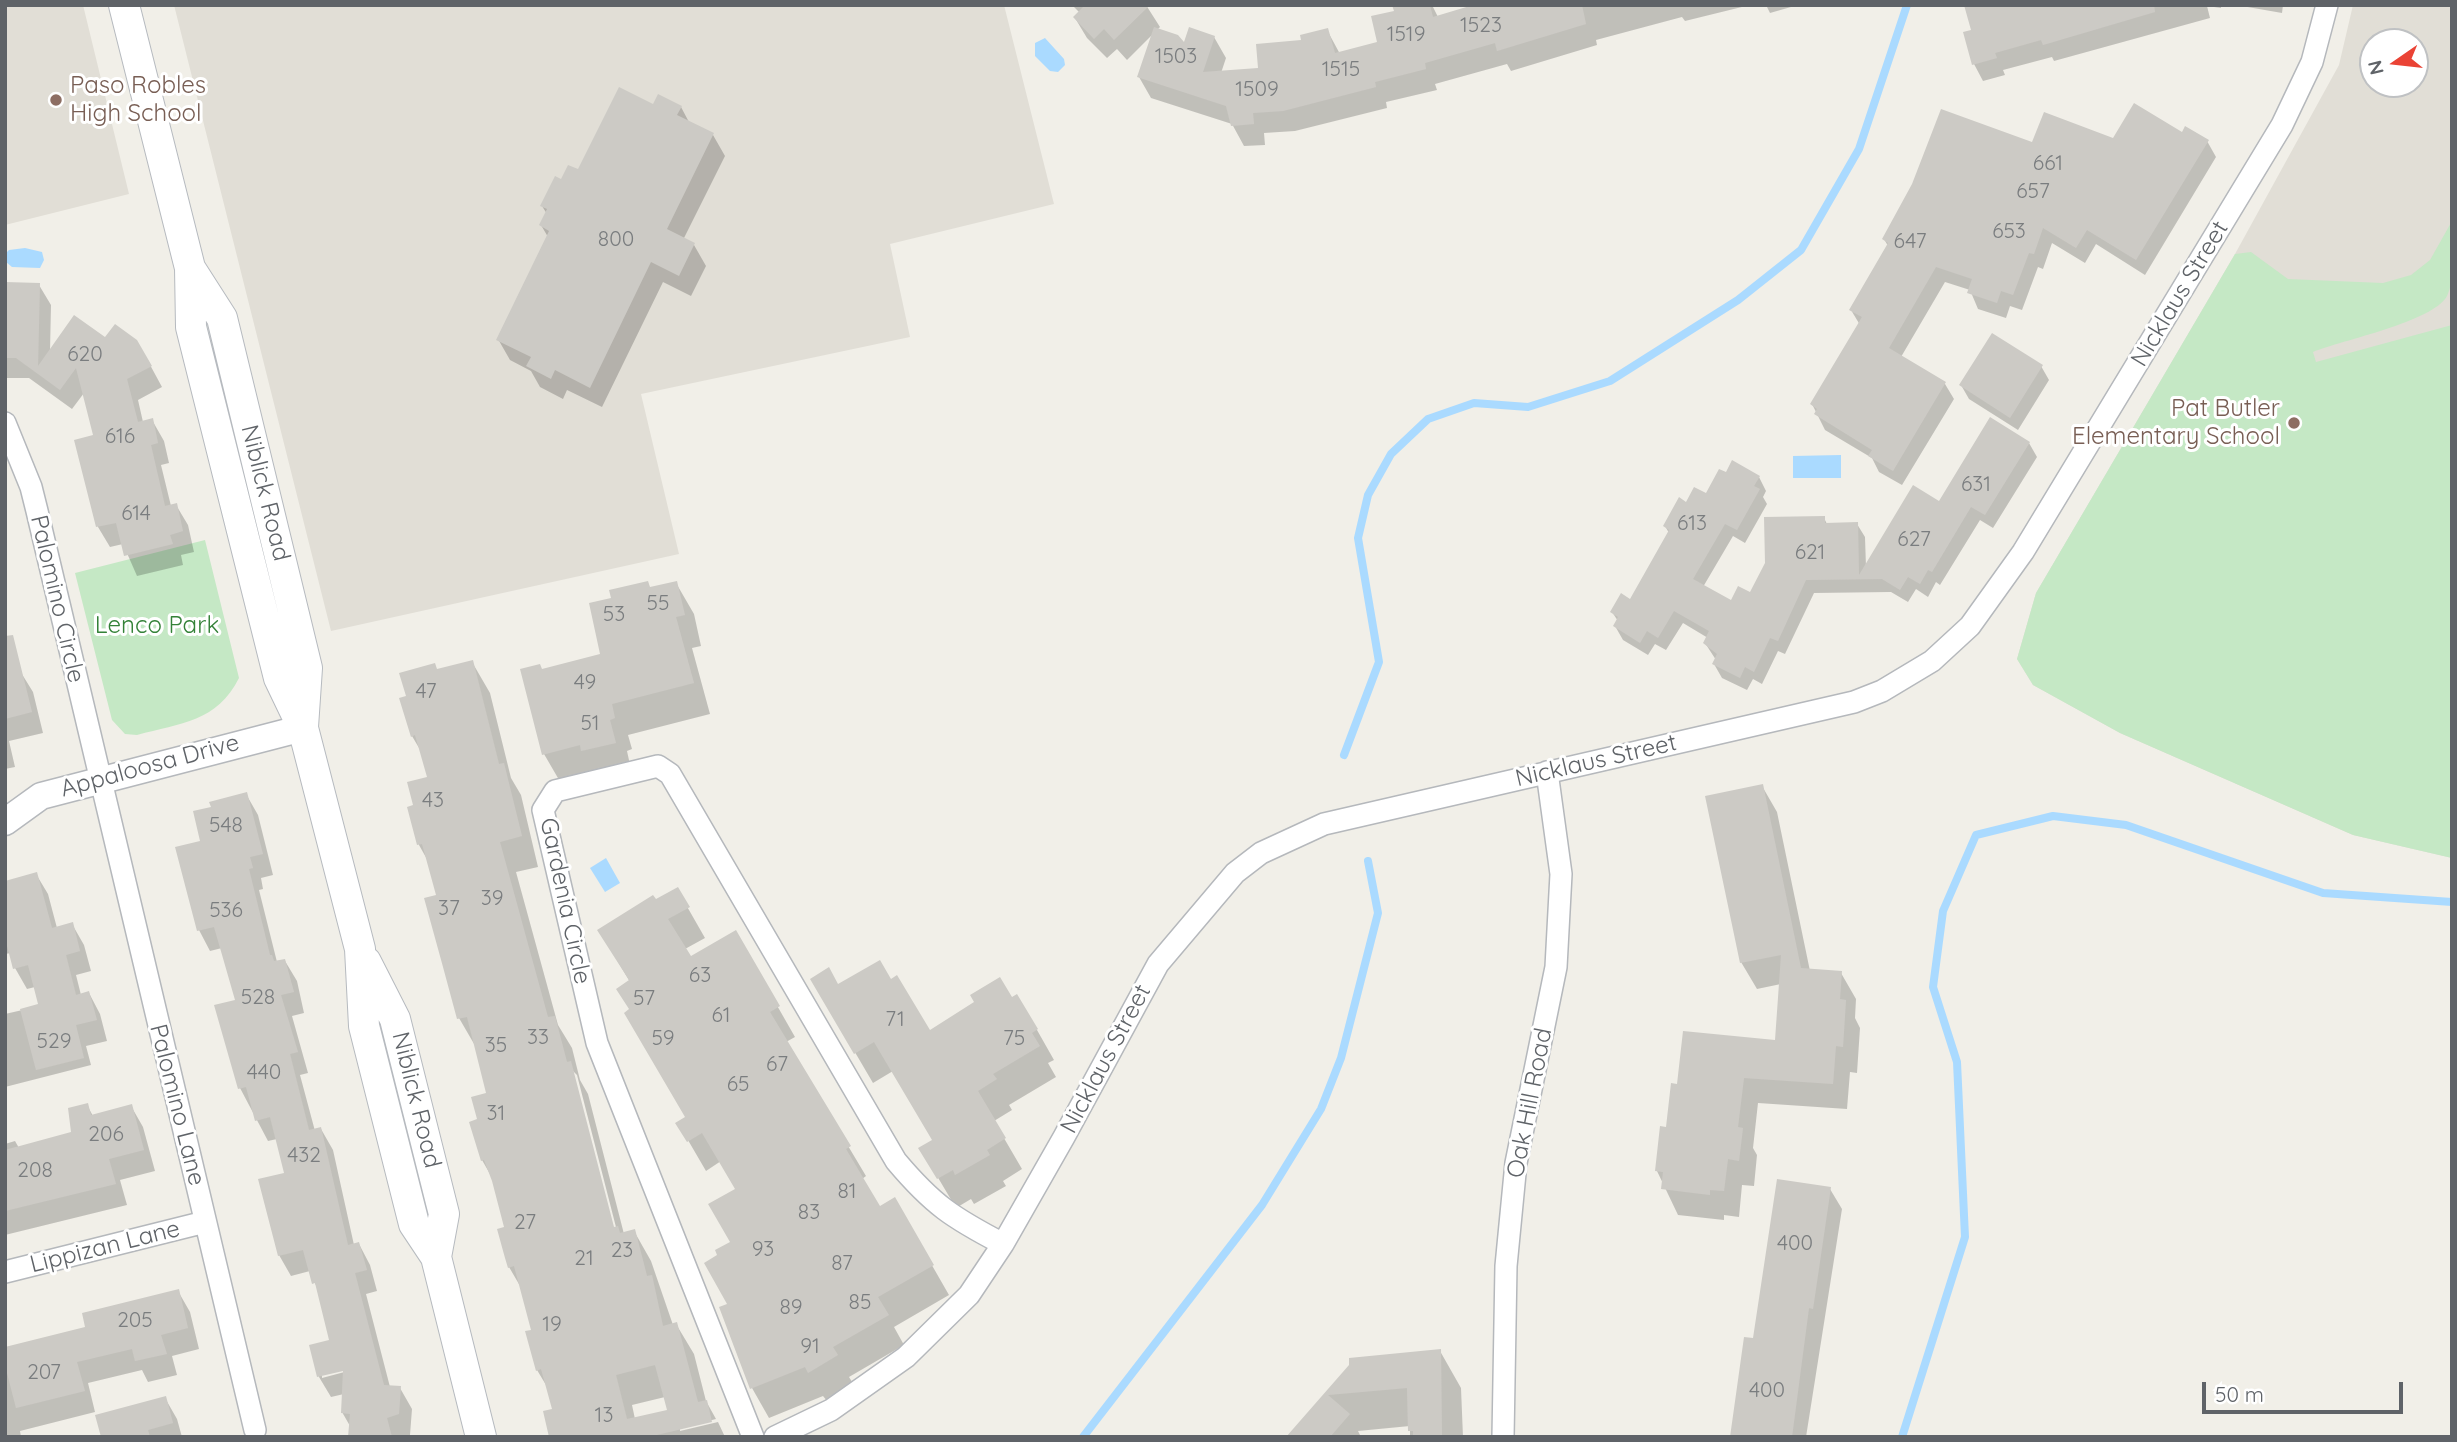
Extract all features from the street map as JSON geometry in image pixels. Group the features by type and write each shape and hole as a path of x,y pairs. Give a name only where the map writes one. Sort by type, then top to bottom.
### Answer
{"main road":[{"name":"Niblick Road","path":"124,5 190,268 222,318 307,668 303,728 360,949 368,1039 414,1224 436,1257 481,1437"}],"street":[{"name":"Nicklaus Street","path":"775,1437 831,1410 906,1357 969,1295 1003,1244 1158,964 1235,873 1261,853 1324,824 1854,702 1882,691 1932,661 1970,626 2023,552 2282,125 2312,62 2328,5"},
{"name":"Palomino Circle","path":"5,423 31,487 98,779"},
{"name":"Appaloosa Drive","path":"5,822 41,796 98,779 303,728"},
{"name":"Gardenia Circle","path":"752,1437 597,1043 543,810 555,791 658,766 670,774 896,1161 921,1191 952,1218 1003,1244"},
{"name":"Oak Hill Road","path":"1503,1437 1506,1266 1516,1163 1556,967 1558,938 1561,874 1547,772"},
{"name":"Palomino Lane","path":"98,779 255,1430"},
{"name":"Lippizan Lane","path":"5,1272 205,1222"}],"shaded area":[{"name":"Paso Robles High School","path":"5,5 83,5 129,194 5,225"},
{"path":"174,5 1004,5 1054,204 890,244 910,337 641,394 679,554 331,631"},
{"name":"Pat Butler Elementary School","path":"2353,5 2452,5 2452,858 2353,835 2120,733 2033,685 2017,659 2036,593 2235,254 2339,65"}],"green space":[{"name":"Pat Butler Elementary School","path":"2452,221 2452,279 2447,296 2438,305 2406,322 2313,352 2316,362 2452,325 2452,858 2353,835 2120,733 2033,685 2017,659 2036,593 2235,254 2251,252 2288,279 2383,283 2411,275 2430,260"},
{"name":"Lenco Park","path":"205,540 239,678 220,704 196,719 137,735 125,734 112,720 75,573"}],"water":[{"path":"1045,38 1064,59 1065,65 1058,72 1050,71 1035,56 1035,43"},
{"path":"25,248 42,252 44,260 40,268 12,267 6,262 5,254 9,250"},
{"path":"1841,455 1841,478 1793,478 1793,456"},
{"path":"606,858 620,883 605,892 590,868"}],"building":[{"path":"1085,5 1150,5 1114,40 1104,29 1094,39 1073,17"},
{"path":"1392,5 1430,5 1433,17 1473,5 1582,5 1586,24 1497,51 1495,43 1425,63 1426,69 1375,82 1376,87 1283,111 1253,113 1254,124 1231,126 1226,106 1137,77 1154,27 1178,35 1184,42 1189,27 1215,36 1203,72 1258,68 1256,44 1301,40 1300,35 1328,28 1335,53 1377,42 1371,16 1394,11"},
{"path":"1964,5 2154,5 2155,12 2043,45 2041,40 1995,53 1997,58 1972,65 1963,32 1971,30"},
{"path":"619,87 653,104 658,94 682,106 677,115 714,133 667,229 695,243 679,276 651,262 590,388 555,370 551,379 526,366 531,357 496,340 549,231 539,225 547,209 540,206 555,176 561,179 568,165 578,169"},
{"path":"2134,103 2182,132 2185,126 2209,140 2136,260 2087,230 2076,248 2043,228 2034,254 2029,253 2013,295 2001,291 1997,303 1967,293 1972,279 1936,267 1889,348 1946,382 1893,471 1868,456 1872,450 1814,414 1817,409 1810,404 1862,317 1849,310 1888,243 1882,239 1912,184 1941,109 2032,142 2044,112 2113,138"},
{"path":"5,282 40,283 38,366 74,315 105,337 115,324 137,340 152,366 127,379 138,422 153,418 158,443 151,445 165,506 177,503 183,531 170,535 173,544 124,556 116,523 96,527 74,440 93,435 76,368 60,390 16,358 5,358"},
{"path":"1992,333 2043,365 2010,418 1959,385"},
{"path":"1990,417 2030,442 1985,515 1971,507 1932,572 1928,570 1920,584 1908,577 1900,590 1882,579 1806,580 1778,641 1770,638 1754,672 1745,667 1740,678 1712,664 1717,654 1703,643 1709,631 1674,611 1658,638 1647,631 1640,643 1613,626 1618,617 1610,612 1621,593 1630,599 1669,530 1663,526 1679,497 1686,502 1694,487 1706,493 1719,469 1726,472 1732,460 1760,476 1754,486 1760,489 1737,530 1725,524 1693,579 1731,600 1738,586 1750,592 1765,563 1764,517 1825,516 1825,523 1858,522 1859,575 1913,485 1939,501"},
{"path":"648,581 650,587 677,581 685,615 676,617 694,683 612,704 615,718 610,720 616,743 581,751 580,745 542,755 520,669 540,664 542,669 600,654 589,603 611,598 609,590"},
{"path":"13,635 32,712 5,719 5,636"},
{"path":"473,660 499,764 504,763 522,836 500,842 548,1017 555,1016 567,1062 571,1061 614,1227 618,1226 620,1233 635,1229 647,1276 652,1275 663,1326 677,1322 698,1402 707,1400 712,1422 648,1437 549,1437 543,1411 552,1409 541,1369 536,1371 525,1331 531,1330 514,1266 508,1268 497,1229 504,1227 492,1181 484,1160 481,1161 469,1122 477,1119 471,1097 486,1093 467,1017 457,1019 424,898 436,895 422,844 417,845 407,807 413,805 407,782 427,777 415,735 411,737 399,698 406,696 399,673 435,663 437,669","holes":["655,1365 667,1410 627,1419 616,1375"]},
{"path":"1763,784 1801,968 1842,971 1840,999 1846,1000 1843,1047 1836,1046 1833,1084 1744,1078 1738,1127 1743,1128 1739,1161 1728,1159 1724,1191 1710,1190 1710,1195 1661,1189 1663,1172 1655,1171 1660,1126 1666,1127 1671,1083 1677,1084 1683,1031 1775,1040 1781,955 1740,963 1705,796"},
{"path":"247,792 263,854 250,857 253,868 249,869 270,955 274,961 285,959 294,992 281,995 298,1052 290,1054 309,1130 321,1127 348,1245 359,1242 367,1270 355,1273 384,1385 401,1386 399,1414 387,1418 392,1437 348,1437 350,1414 341,1413 343,1371 317,1377 309,1345 329,1340 315,1283 312,1284 303,1250 278,1256 258,1179 284,1173 270,1117 255,1121 246,1087 238,1089 214,1005 235,1000 214,927 197,931 175,847 200,841 193,811 211,807 209,802"},
{"path":"37,872 52,928 73,922 80,951 66,955 76,995 89,991 97,1020 76,1025 84,1058 36,1070 20,1009 38,1004 28,965 13,969 5,938 5,881"},
{"path":"678,887 690,907 668,919 691,956 736,930 780,1006 770,1012 851,1146 846,1149 880,1206 895,1197 934,1265 878,1297 889,1315 833,1347 838,1355 808,1373 805,1367 750,1389 719,1307 727,1304 704,1263 717,1255 715,1250 730,1242 708,1204 735,1189 702,1133 687,1142 675,1123 685,1117 624,1013 629,1009 616,989 629,980 597,930 653,895 656,899"},
{"path":"880,960 891,979 897,975 930,1030 974,1002 970,995 1000,977 1012,997 1017,994 1038,1029 1032,1033 1040,1046 993,1074 997,1079 978,1091 1006,1138 987,1150 990,1155 955,1175 953,1170 937,1179 918,1148 932,1140 874,1042 854,1054 810,979 829,967 838,984"},
{"path":"88,1103 91,1115 132,1104 144,1150 109,1159 116,1184 5,1211 5,1150 71,1132 68,1108"},
{"path":"1777,1179 1831,1187 1813,1309 1809,1308 1792,1437 1730,1437 1744,1337 1753,1338"},
{"path":"179,1289 188,1328 161,1335 167,1354 135,1361 132,1349 77,1362 85,1391 16,1408 5,1365 5,1347 85,1327 82,1313"},
{"path":"1441,1349 1442,1437 1413,1437 1413,1431 1408,1431 1407,1388 1328,1395 1350,1414 1330,1437 1286,1437 1349,1365 1349,1358"},
{"path":"166,1396 173,1423 148,1430 150,1437 101,1437 95,1415"}],"waterway":[{"path":"1344,755 1379,662 1358,538 1368,495 1391,454 1428,419 1474,403 1528,407 1610,381 1738,300 1801,250 1859,149 1907,5"},
{"path":"1902,1437 1965,1237 1957,1062 1933,987 1943,911 1976,835 2053,816 2126,825 2323,893 2452,902"},
{"path":"1083,1437 1262,1205 1321,1109 1341,1058 1378,913 1368,861"}],"place":[{"name":"Paso Robles High School","path":"56,100"},
{"name":"Pat Butler Elementary School","path":"2294,423"}]}
